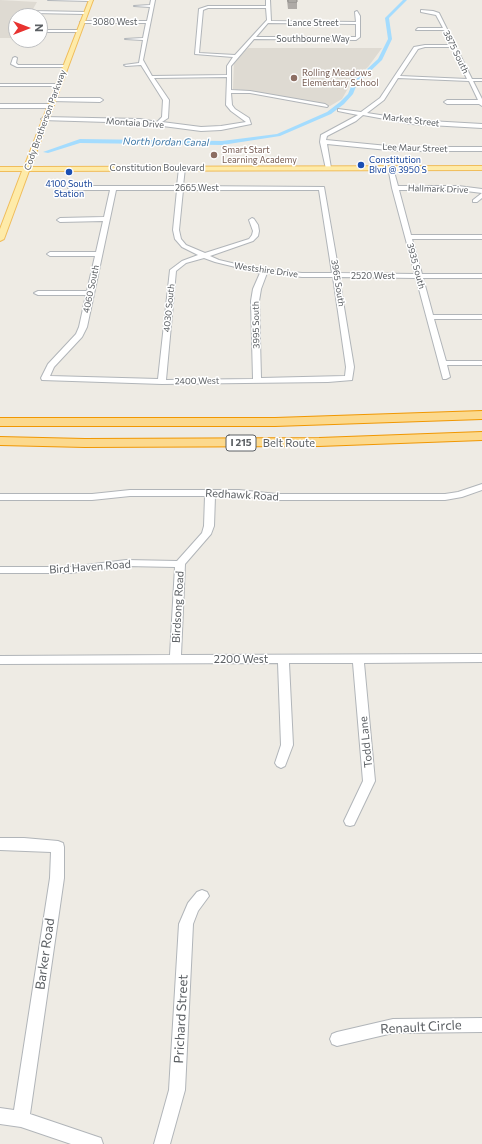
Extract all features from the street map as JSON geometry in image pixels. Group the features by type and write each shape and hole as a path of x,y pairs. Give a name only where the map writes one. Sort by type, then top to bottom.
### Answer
{"highway":[{"name":"Belt Route","path":"0,422 275,422 482,415"},
{"name":"Belt Route","path":"0,441 85,443 320,442 482,436"}],"main road":[{"name":"Cody Brotherson Parkway","path":"0,239 44,119 91,0"},
{"name":"Constitution Boulevard","path":"0,168 482,168"}],"street":[{"path":"50,0 91,0"},
{"path":"153,0 141,55 142,64 166,100 167,104 165,118 158,123"},
{"path":"268,0 270,19 230,64 229,91 247,92 325,106"},
{"path":"136,6 152,6"},
{"path":"236,56 197,54 201,8 269,7"},
{"name":"3875 South","path":"422,11 437,13 481,103"},
{"path":"48,12 86,13"},
{"path":"357,12 358,23"},
{"name":"3080 West","path":"82,22 148,22"},
{"name":"Lance Street","path":"268,22 358,23"},
{"name":"Southbourne Way","path":"253,38 356,39 358,37 358,23"},
{"path":"418,29 445,29"},
{"path":"48,31 79,31"},
{"path":"127,39 145,40"},
{"path":"328,168 323,142 324,135 354,120 382,99 417,48 427,46 454,46"},
{"path":"15,58 13,64 18,66 65,66"},
{"path":"126,65 142,64"},
{"path":"151,77 229,76"},
{"path":"398,77 482,80"},
{"path":"0,85 58,85"},
{"name":"Montaia Drive","path":"44,119 134,121 158,123 181,128 201,129 221,128 249,123 230,106 228,101 229,91"},
{"path":"0,106 100,100"},
{"path":"447,102 481,103"},
{"name":"Market Street","path":"340,110 426,123 482,126"},
{"name":"Lee Maur Street","path":"323,142 392,149 482,149"},
{"name":"Westshire Drive","path":"182,168 176,230 178,239 184,246 231,265 264,272 336,276"},
{"name":"3935 South","path":"390,168 446,377"},
{"name":"2665 West","path":"71,188 322,188"},
{"name":"4060 South","path":"45,378 51,366 79,335 83,327 113,188"},
{"name":"3965 South","path":"322,188 350,367 349,378"},
{"name":"Hallmark Drive","path":"395,188 458,188 482,191"},
{"path":"475,201 482,195"},
{"path":"60,220 106,219"},
{"path":"205,255 251,240 255,236 256,231 256,225 252,220"},
{"path":"408,237 482,237"},
{"path":"50,254 98,254"},
{"name":"4030 South","path":"162,382 173,270 184,262 205,255"},
{"name":"3995 South","path":"257,381 255,301 257,289 264,272"},
{"name":"2520 West","path":"336,276 482,276"},
{"path":"38,293 90,293"},
{"path":"430,317 482,317"},
{"path":"442,363 482,363"},
{"name":"2400 West","path":"45,378 162,382 349,378"},
{"name":"Redhawk Road","path":"0,497 92,497 130,493 239,493 277,498 444,497 459,495 482,487"},
{"name":"Birdsong Road","path":"175,659 180,564 206,534 209,526 210,493"},
{"name":"Bird Haven Road","path":"0,570 70,570 126,563 180,564"},
{"name":"2200 West","path":"0,660 482,658"},
{"path":"280,763 287,745 283,659"},
{"name":"Todd Lane","path":"350,821 369,781 358,659"},
{"name":"Barker Road","path":"0,844 24,844 58,847 57,878 21,1119"},
{"name":"Prichard Street","path":"162,1144 177,1090 186,924 193,907 202,896"},
{"name":"Renault Circle","path":"337,1039 393,1026 482,1025"},
{"path":"0,1116 21,1119 95,1144"}],"shaded area":[{"path":"0,0 37,2 34,8 8,8 8,38 0,38"},
{"name":"Rolling Meadows Elementary School","path":"248,48 382,48 368,67 352,81 342,99 330,106 233,89 234,63"}],"building":[{"path":"288,0 297,0 297,2 288,2"}],"waterway":[{"name":"North Jordan Canal","path":"46,152 80,141 222,143 278,135 329,113 342,103 350,94 355,83 380,60 390,39 387,18 405,0"}],"place":[{"name":"Rolling Meadows Elementary School","path":"294,78"},
{"name":"Smart Start Learning Academy","path":"214,155"},
{"name":"Constitution Blvd @ 3950 S","path":"361,165"},
{"name":"4100 South Station","path":"69,172"}]}
